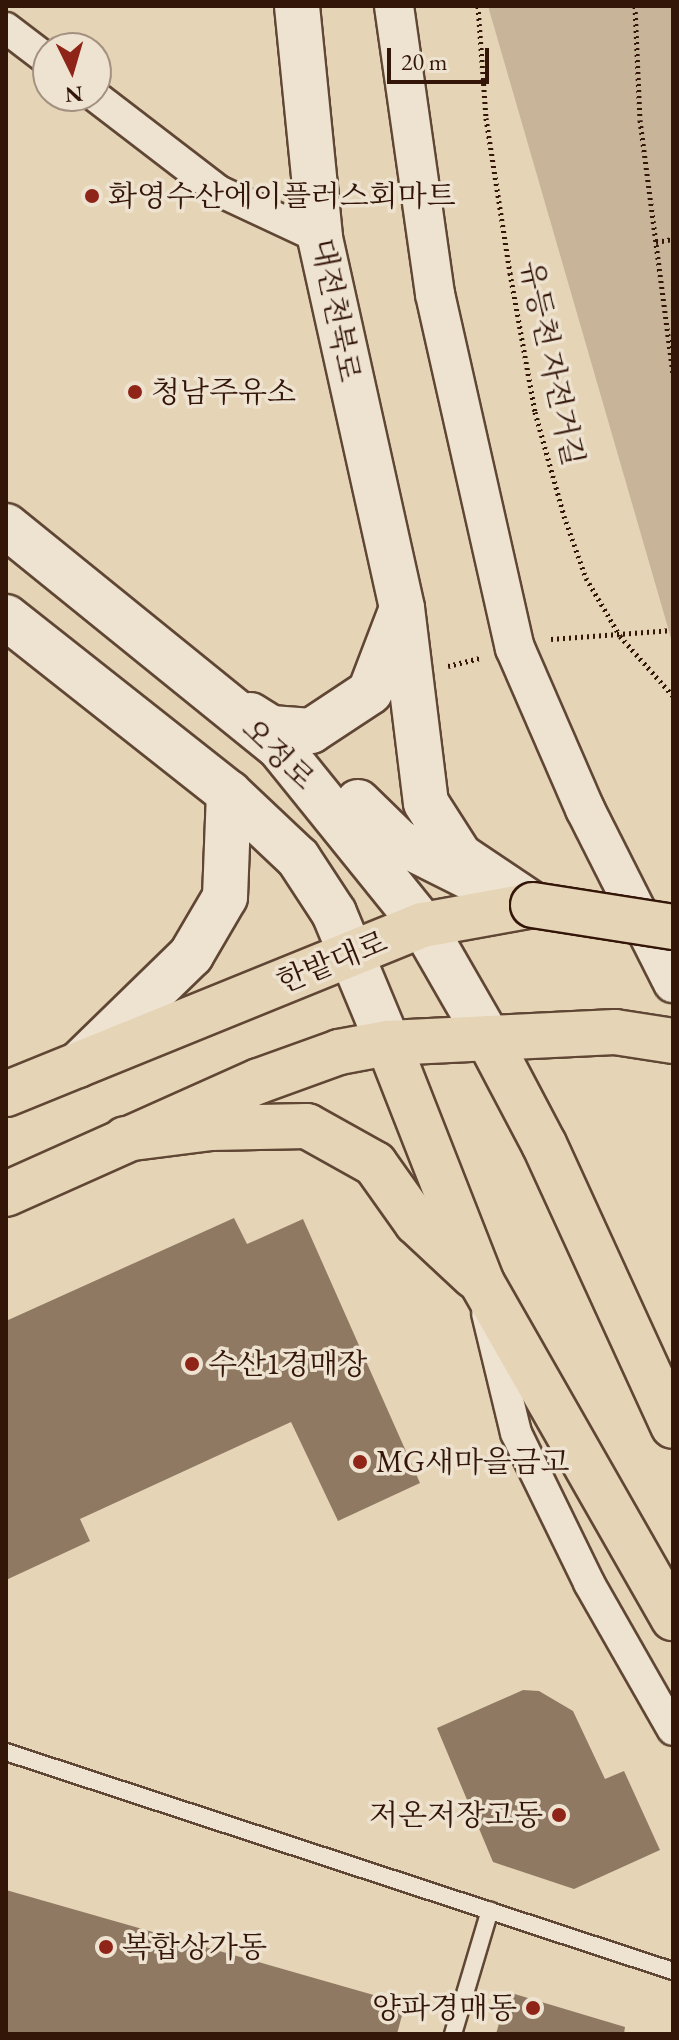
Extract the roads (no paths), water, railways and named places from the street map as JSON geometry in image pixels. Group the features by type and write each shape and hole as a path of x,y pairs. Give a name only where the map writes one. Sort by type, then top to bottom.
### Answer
{"main road":[{"name":"대전천북로","path":"297,6 320,238 402,608 426,803 460,856 533,905"},
{"name":"오정로","path":"6,526 280,748 423,925 488,1038"},
{"path":"196,682 271,728 311,731 370,692 402,608"},
{"name":"오정로","path":"6,617 229,793 298,858 334,913 388,1043"},
{"path":"280,748 346,790 399,842 533,905"},
{"path":"78,1065 191,955 225,897 229,793"},
{"name":"한밭대로","path":"6,1094 423,925 533,905 673,927"},
{"path":"6,1194 259,1081 339,1052 388,1043 615,1032 673,1041"},
{"path":"488,1038 544,1144 673,1426"},
{"path":"388,1043 482,1283 673,1618"},
{"path":"125,1139 211,1128 307,1126 375,1164 417,1223 482,1283"}],"street":[{"path":"394,6 435,294 515,648 585,809 673,983"},
{"path":"6,28 32,48"},
{"path":"112,109 219,191 320,238"},
{"path":"482,1283 516,1433 589,1583 673,1730"}],"lane":[{"path":"6,1752 673,1971"},
{"path":"453,2034 490,1910"}],"place":[{"name":"화영수산에이플러스회마트","path":"92,196"},
{"name":"청남주유소","path":"135,392"},
{"name":"수산1경매장","path":"192,1364"},
{"name":"MG새마을금고","path":"360,1462"},
{"name":"저온저장고동","path":"559,1815"},
{"name":"복합상가동","path":"106,1947"},
{"name":"양파경매동","path":"533,2008"}]}
